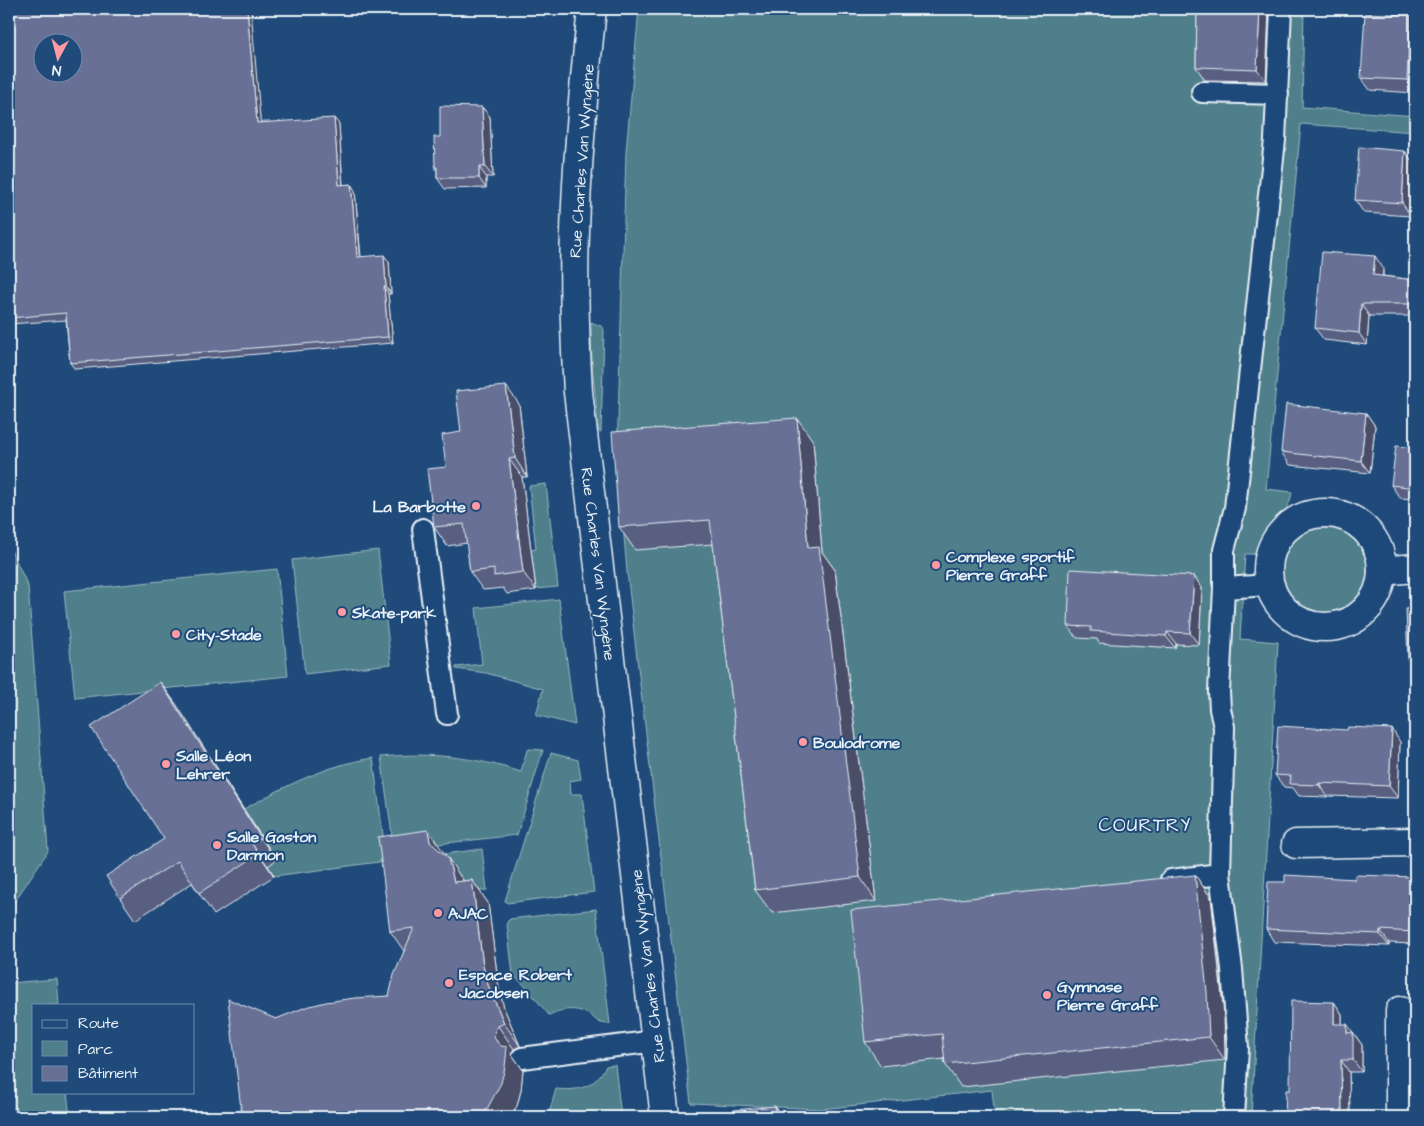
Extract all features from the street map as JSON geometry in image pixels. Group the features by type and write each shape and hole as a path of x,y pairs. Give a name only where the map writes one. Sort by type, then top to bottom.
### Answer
{"street":[{"name":"Rue Charles Van Wyngène","path":"592,9 578,164 575,233 575,329 578,392 665,1117"},
{"path":"1317,513 1336,514 1355,521 1370,534 1379,552 1382,571 1379,589 1370,605 1357,618 1341,625 1323,628 1305,624 1289,615 1277,602 1269,586 1267,566 1272,547 1282,531 1298,520 1317,513"},
{"path":"1382,571 1415,568"},
{"path":"1296,844 1415,842"},
{"path":"1400,1011 1400,1117"}],"lane":[{"path":"1234,1117 1238,1048 1232,969 1220,874 1224,727 1219,692 1224,550 1235,508 1276,140 1281,9"},
{"path":"1202,92 1278,94"},
{"path":"424,529 447,714"},
{"path":"1224,588 1269,586"},
{"path":"1151,882 1220,874"},
{"path":"522,1058 656,1041"}],"green space":[{"name":"Complexe sportif Pierre Graff","path":"639,9 1304,9 1302,107 1415,116 1415,132 1301,124 1266,489 1292,492 1289,504 1267,531 1257,554 1245,554 1240,639 1278,642 1251,1117 995,1117 992,1090 822,1109 691,1103 627,571 617,456 626,152"},
{"path":"591,322 603,327 604,331 601,432 599,432 592,364"},
{"path":"546,484 558,587 535,589 531,550 536,549 529,486"},
{"path":"1325,528 1341,531 1355,540 1364,554 1367,570 1364,586 1355,600 1341,609 1325,612 1309,609 1295,600 1286,586 1283,570 1286,554 1295,540 1309,531"},
{"path":"9,546 28,586 48,851 9,910"},
{"name":"Skate-park","path":"378,550 391,664 305,674 292,560"},
{"name":"City-Stade","path":"277,569 288,676 75,698 64,591"},
{"path":"559,599 575,725 536,715 543,689 486,673 456,669 456,667 482,664 476,608"},
{"path":"527,750 543,750 517,835 394,849 381,757 417,755 452,757 469,759 521,772"},
{"path":"551,753 578,760 581,779 570,781 571,794 582,794 594,892 507,903 505,901"},
{"path":"373,758 386,858 394,860 274,876 268,866 276,859 244,809 275,792 322,771"},
{"path":"482,849 487,890 461,893 446,866 445,854"},
{"path":"596,909 610,1024 600,1022 579,1010 564,1010 549,1015 513,975 507,922 510,919"},
{"path":"57,979 59,1004 32,1004 32,1094 67,1094 70,1117 9,1117 9,983"},
{"path":"615,1065 621,1117 548,1117 556,1089 572,1089 586,1086 596,1079 606,1066"}],"building":[{"path":"9,9 247,9 257,123 334,118 339,185 351,184 357,257 384,255 386,287 384,287 388,337 70,363 66,313 9,318"},
{"path":"1197,9 1260,9 1257,69 1196,67"},
{"path":"1365,13 1411,15 1407,80 1361,78"},
{"path":"440,106 482,107 485,167 479,167 479,178 437,178 434,137 440,137"},
{"path":"1359,147 1405,151 1402,203 1355,200"},
{"path":"1322,252 1375,256 1373,275 1415,280 1415,304 1361,304 1359,333 1315,328"},
{"path":"506,386 515,458 509,459 523,572 494,576 494,569 470,572 464,524 434,527 427,469 446,467 442,435 461,432 456,391"},
{"path":"1286,404 1366,413 1361,461 1281,452"},
{"path":"797,418 808,548 819,547 860,877 755,890 710,520 619,527 612,432"},
{"path":"1396,446 1415,448 1415,488 1391,485"},
{"path":"1070,569 1194,576 1190,633 1167,632 1166,636 1091,631 1091,627 1068,626"},
{"path":"1415,608 1415,661 1408,661 1406,609"},
{"path":"160,682 261,838 252,844 259,854 199,893 178,861 120,898 106,876 164,839 91,727"},
{"path":"1278,726 1347,730 1348,727 1392,729 1389,786 1319,783 1319,785 1290,784 1291,776 1275,775"},
{"name":"Espace Robert Jacobsen","path":"428,830 430,842 448,858 454,882 472,880 483,966 488,985 504,1023 495,1030 494,1037 501,1046 507,1047 505,1067 501,1083 487,1109 480,1117 242,1117 228,999 276,1019 306,1007 326,1002 389,996 394,975 414,928 390,931 378,837"},
{"name":"Gymnase Pierre Graff","path":"1195,875 1207,992 1209,1037 945,1064 942,1034 865,1042 851,910"},
{"path":"1285,875 1355,879 1355,875 1415,877 1415,932 1380,930 1380,934 1266,929 1268,882 1285,882"},
{"path":"1291,1001 1334,1002 1334,1024 1347,1024 1347,1033 1353,1032 1353,1060 1341,1060 1342,1117 1285,1117 1286,1090 1290,1090"},
{"path":"775,1106 776,1117 734,1117 734,1110"}],"place":[{"name":"La Barbotte","path":"476,506"},
{"name":"Complexe sportif Pierre Graff","path":"936,565"},
{"name":"Skate-park","path":"342,612"},
{"name":"City-Stade","path":"176,634"},
{"name":"Boulodrome","path":"803,742"},
{"name":"Salle Léon Lehrer","path":"166,764"},
{"name":"Salle Gaston Darmon","path":"217,845"},
{"name":"AJAC","path":"438,913"},
{"name":"Espace Robert Jacobsen","path":"449,983"},
{"name":"Gymnase Pierre Graff","path":"1047,995"}],"district":[{"name":"COURTRY","path":"1145,824"}]}
